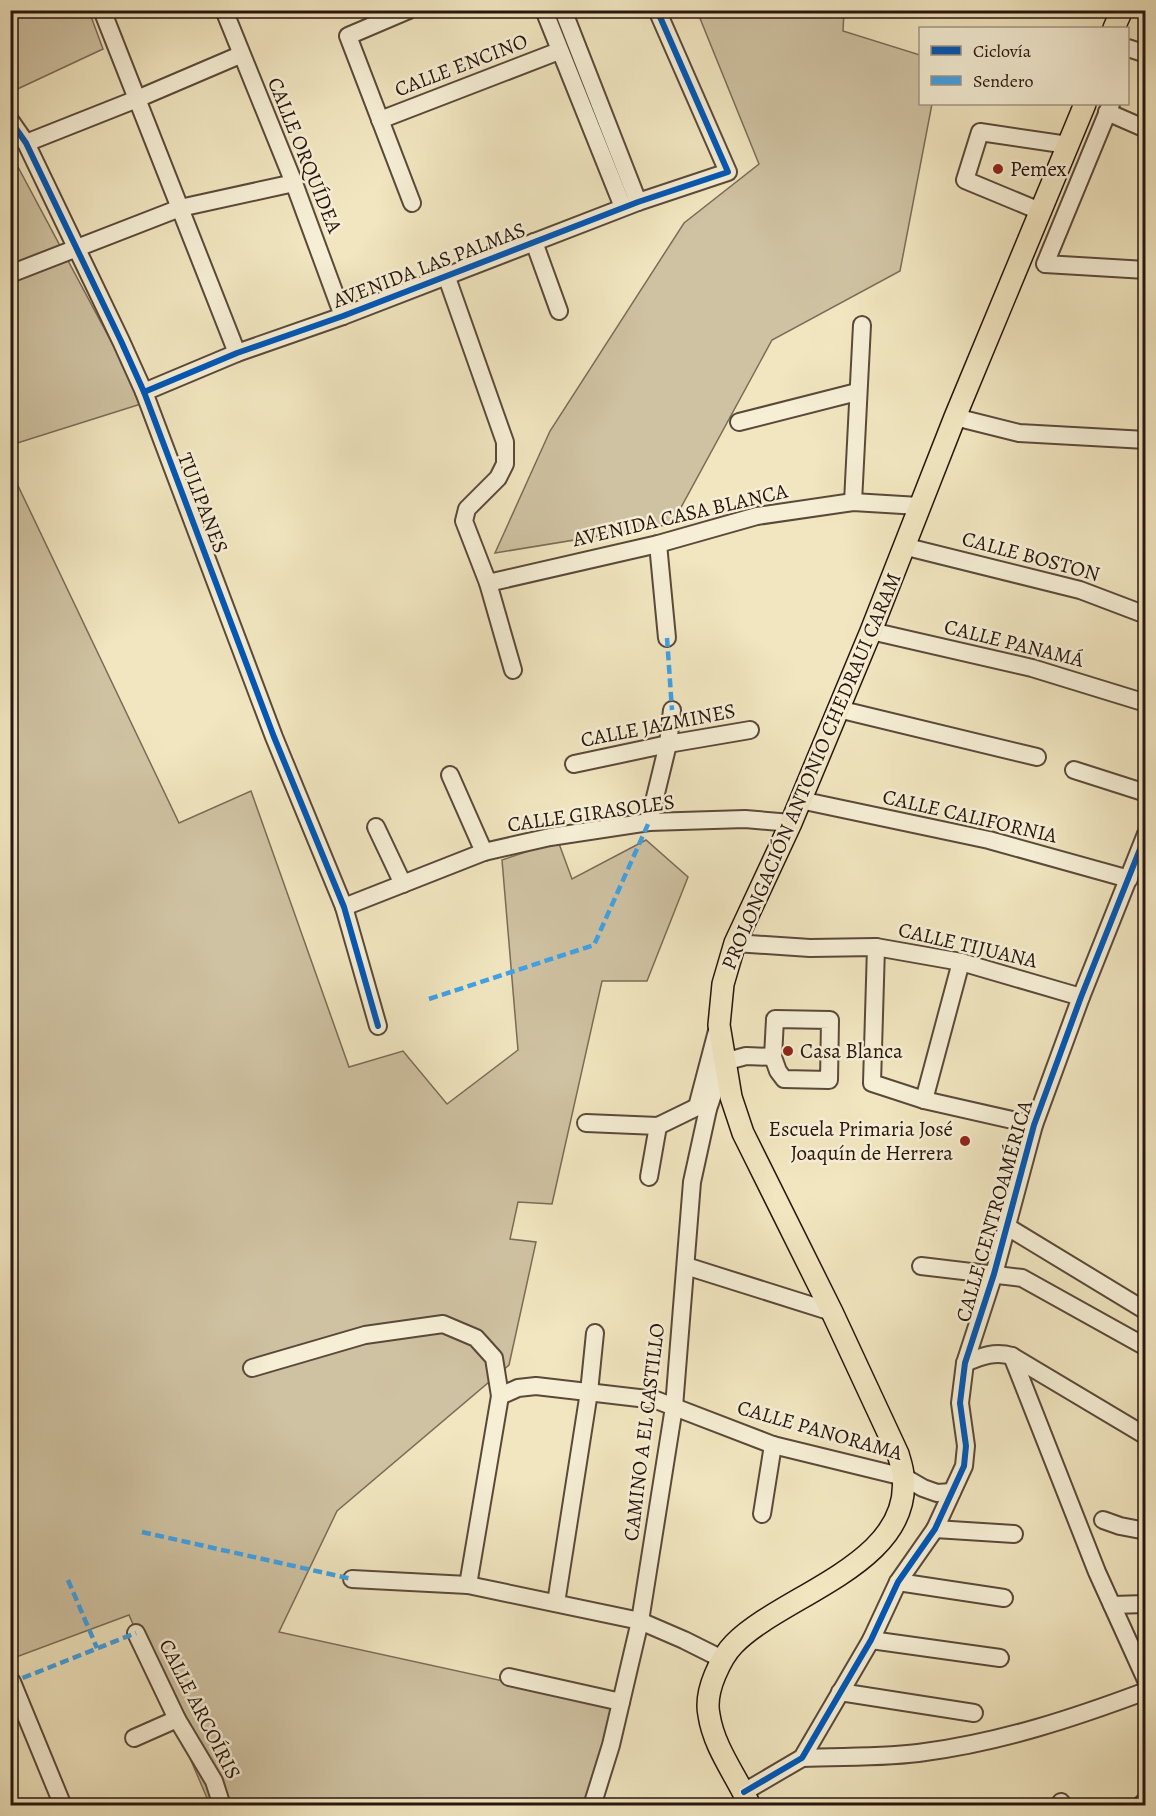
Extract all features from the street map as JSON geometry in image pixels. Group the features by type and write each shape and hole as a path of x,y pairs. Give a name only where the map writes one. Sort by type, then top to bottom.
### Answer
{"main road":[{"name":"PROLONGACIÓN ANTONIO CHEDRAUI CARAM","path":"747,1799 715,1740 708,1713 710,1687 722,1659 750,1629 849,1569 878,1545 894,1523 902,1498 904,1477 898,1454 832,1312 743,1133 731,1097 719,1025 723,984 735,943 791,823 871,631 955,417 1085,105"}],"street":[{"path":"102,10 237,353"},
{"name":"CALLE ORQUÍDEA","path":"224,10 240,55 294,183 343,316"},
{"path":"409,10 348,36 412,203"},
{"path":"544,10 559,51 631,205"},
{"path":"562,10 631,205"},
{"name":"AVENIDA LAS PALMAS","path":"144,392 237,353 343,316 631,205 728,172 657,10"},
{"path":"1129,48 1146,54"},
{"name":"CALLE ENCINO","path":"380,120 559,51"},
{"path":"26,143 240,55"},
{"path":"1146,129 1109,108 1045,264 1146,270"},
{"name":"TULIPANES","path":"10,120 26,143 144,392 274,736 344,907 378,1026"},
{"path":"1042,212 964,180 980,132 1068,145"},
{"path":"10,274 180,208 294,183"},
{"path":"534,242 559,311"},
{"path":"446,275 505,442 505,464 498,478 467,509 464,521 488,584 513,670"},
{"path":"853,502 862,325"},
{"path":"739,422 857,392"},
{"path":"955,417 1019,433 1146,440"},
{"name":"AVENIDA CASA BLANCA","path":"488,584 658,544 757,516 853,502 919,506"},
{"path":"658,544 668,638"},
{"name":"CALLE BOSTON","path":"903,546 1080,590 1146,615"},
{"name":"CALLE PANAMÁ","path":"871,631 1032,668 1146,703"},
{"path":"838,709 1036,757"},
{"path":"649,822 668,744 672,710"},
{"name":"CALLE JAZMINES","path":"574,764 668,744 750,730"},
{"path":"1074,770 1146,793"},
{"path":"450,775 484,852"},
{"name":"CALLE CALIFORNIA","path":"800,800 989,840 1129,879"},
{"name":"CALLE GIRASOLES","path":"344,907 484,852 550,837 649,822 745,819 791,823"},
{"path":"376,827 403,884"},
{"name":"CALLE CENTROAMÉRICA","path":"802,1758 871,1640 898,1582 935,1529 964,1466 966,1446 960,1403 965,1363 994,1274 1034,1125 1081,997 1129,879 1142,855 1146,834"},
{"name":"CALLE TIJUANA","path":"735,943 810,948 876,947 961,962 1081,997"},
{"path":"876,947 872,1083 924,1100 1034,1125"},
{"path":"924,1100 961,962"},
{"path":"775,1019 830,1020 829,1080 784,1079 773,1057 775,1019"},
{"name":"CAMINO A EL CASTILLO","path":"592,1806 611,1745 640,1621 674,1407 692,1182 702,1108 719,1025"},
{"path":"724,1062 747,1056 773,1057"},
{"name":"CAMINO A EL CASTILLO","path":"702,1108 724,1062"},
{"path":"586,1123 658,1126 702,1108"},
{"path":"649,1178 658,1126"},
{"path":"1006,1226 1146,1311"},
{"path":"686,1266 832,1312"},
{"path":"921,1266 1023,1278 1146,1347"},
{"path":"252,1368 365,1335 442,1324 476,1338 494,1358 500,1396 468,1585"},
{"path":"556,1603 596,1333"},
{"path":"965,1363 988,1354 1001,1353 1012,1356 1146,1436"},
{"path":"1012,1356 1093,1561 1112,1605 1142,1663 1146,1680"},
{"name":"CALLE PANORAMA","path":"500,1396 518,1388 536,1386 656,1400 773,1445 904,1477 923,1488 938,1493 952,1492"},
{"path":"762,1514 773,1445"},
{"path":"1103,1520 1146,1531"},
{"path":"935,1529 1014,1534"},
{"path":"352,1579 468,1585 640,1621 722,1659"},
{"path":"898,1582 1004,1598"},
{"path":"1112,1605 1146,1604"},
{"name":"CALLE ARCOÍRIS","path":"136,1633 177,1719 214,1781 222,1806"},
{"path":"871,1640 1000,1658"},
{"path":"509,1677 621,1702"},
{"path":"12,1682 63,1806"},
{"path":"747,1799 802,1758 923,1753 981,1743 1074,1718 1146,1691"},
{"path":"840,1692 974,1713"},
{"path":"134,1738 177,1719"},
{"path":"1140,1806 1146,1800"}],"shaded area":[{"path":"10,11 89,11 103,49 11,92"},
{"path":"697,11 844,11 843,31 919,55 919,105 932,105 900,271 772,340 672,524 495,553 550,431 684,223 759,164"},
{"path":"10,152 144,403 11,445 10,445"},
{"path":"10,469 179,823 251,791 349,1067 403,1051 447,1104 518,1050 502,860 558,841 572,879 646,840 688,877 647,981 602,981 552,1204 518,1202 510,1239 536,1242 509,1365 337,1511 279,1632 626,1708 586,1805 210,1805 129,1615 11,1659"}],"marked path":[{"path":"667,638 672,710"},
{"path":"429,999 594,945 649,822"},
{"path":"142,1532 352,1579"},
{"path":"68,1580 97,1648"},
{"path":"10,1683 136,1633"}],"cycle path":[{"path":"144,392 237,353 343,316 638,202 728,172 657,10"},
{"path":"10,120 26,143 144,392 274,737 344,907 378,1026"},
{"path":"744,1792 802,1758 871,1640 898,1582 935,1529 964,1466 966,1446 960,1403 965,1363 994,1274 1034,1125 1081,997 1146,834"}],"place":[{"name":"Pemex","path":"998,169"},
{"name":"Casa Blanca","path":"788,1051"},
{"name":"Escuela Primaria José Joaquín de Herrera","path":"965,1141"}]}
